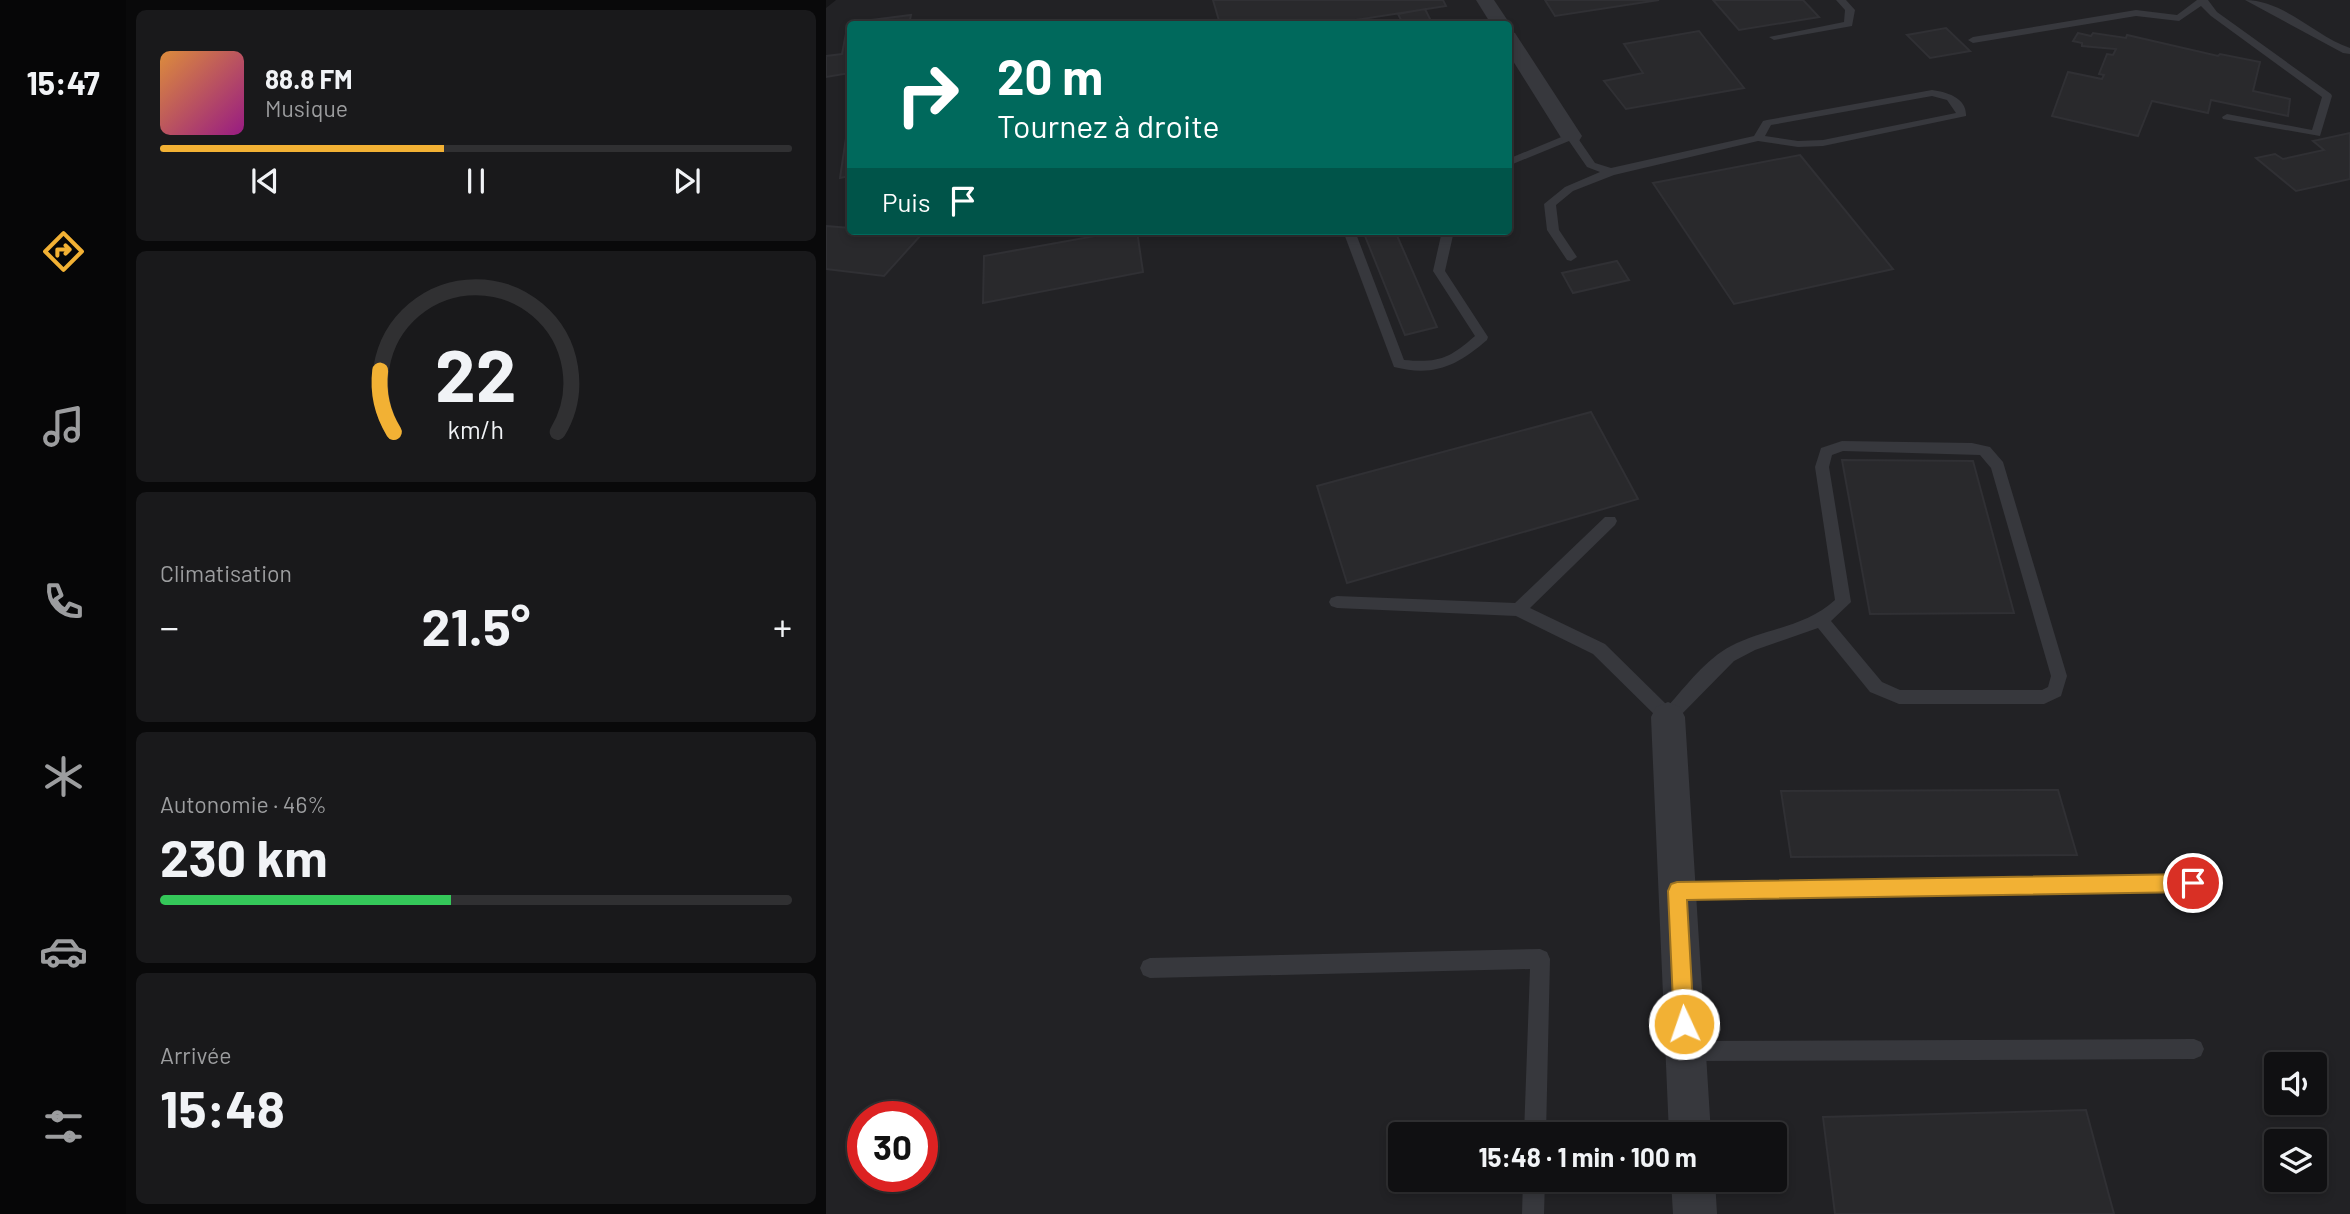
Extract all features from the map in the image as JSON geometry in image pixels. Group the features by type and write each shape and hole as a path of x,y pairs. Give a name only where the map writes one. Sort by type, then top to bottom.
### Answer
{"street":[{"path":"1485,0 1498,21"},
{"path":"1512,43 1570,136"},
{"path":"1668,717 1689,1122"},
{"path":"1694,1192 1695,1214"}],"lane":[{"path":"1774,37 1849,24 1850,10 1841,0"},
{"path":"2250,0 2350,51"},
{"path":"1973,40 2136,13 2179,18 2202,1 2214,14 2327,96 2316,134 2227,117"},
{"path":"1571,257 1553,230 1550,204 1569,189 1610,173 1758,138 1798,144 1823,143 1962,114 1951,98 1932,93 1767,123 1758,138"},
{"path":"1512,163 1570,136 1591,165 1610,173"},
{"path":"1351,235 1399,364 1430,368 1454,362 1482,337 1439,271 1447,235"},
{"path":"1337,602 1518,610 1599,649 1668,717 1734,652 1805,628 1833,613 1843,601 1822,467 1826,452 1842,446 1972,448 1984,451 1998,466 2059,676 2055,691 2044,697 1899,697 1876,688 1820,620"},
{"path":"1518,610 1611,521"},
{"path":"1677,891 2193,883"},
{"path":"1150,968 1540,958 1535,1122"},
{"path":"1686,1051 2194,1049"},
{"path":"1533,1214 1534,1192"}],"shaded area":[{"path":"836,0 2350,0 2350,1214 826,1214 826,8"}],"building":[{"path":"1213,0 1443,0 1446,6 1349,21 1219,21"},
{"path":"1545,0 1659,0 1555,16"},
{"path":"1713,0 1803,0 1819,17 1739,30"},
{"path":"1425,9 1431,21 1402,21 1398,14"},
{"path":"911,15 910,21 864,21"},
{"path":"847,28 847,74 826,77 826,56 842,54"},
{"path":"1946,28 1970,51 1930,58 1907,35"},
{"path":"1699,31 1744,88 1626,109 1604,81 1643,73 1624,44"},
{"path":"2078,33 2126,38 2127,35 2218,56 2220,54 2260,62 2253,91 2290,99 2288,116 2211,100 2208,113 2152,101 2138,136 2052,116 2068,72 2102,79 2104,75 2099,74 2107,54 2113,55 2116,49 2082,46 2082,43 2073,41"},
{"path":"847,131 847,177 840,178"},
{"path":"2350,133 2350,179 2296,191 2256,158 2275,154 2283,159 2324,150 2313,141"},
{"path":"1800,155 1893,269 1734,304 1653,183"},
{"path":"826,226 847,228 847,235 920,236 884,276 826,269"},
{"path":"1101,235 1138,235 1143,272 983,303 984,256"},
{"path":"1365,235 1397,235 1437,327 1405,335"},
{"path":"1617,261 1629,280 1573,293 1562,273"},
{"path":"1591,412 1638,499 1347,583 1317,486"},
{"path":"1842,460 1973,461 2014,613 1870,614"},
{"path":"2058,790 2077,855 1791,857 1781,791"},
{"path":"2086,1110 2114,1214 1835,1214 1823,1117"}],"route":[{"path":"1684,1024 1677,891 2193,883"}]}
